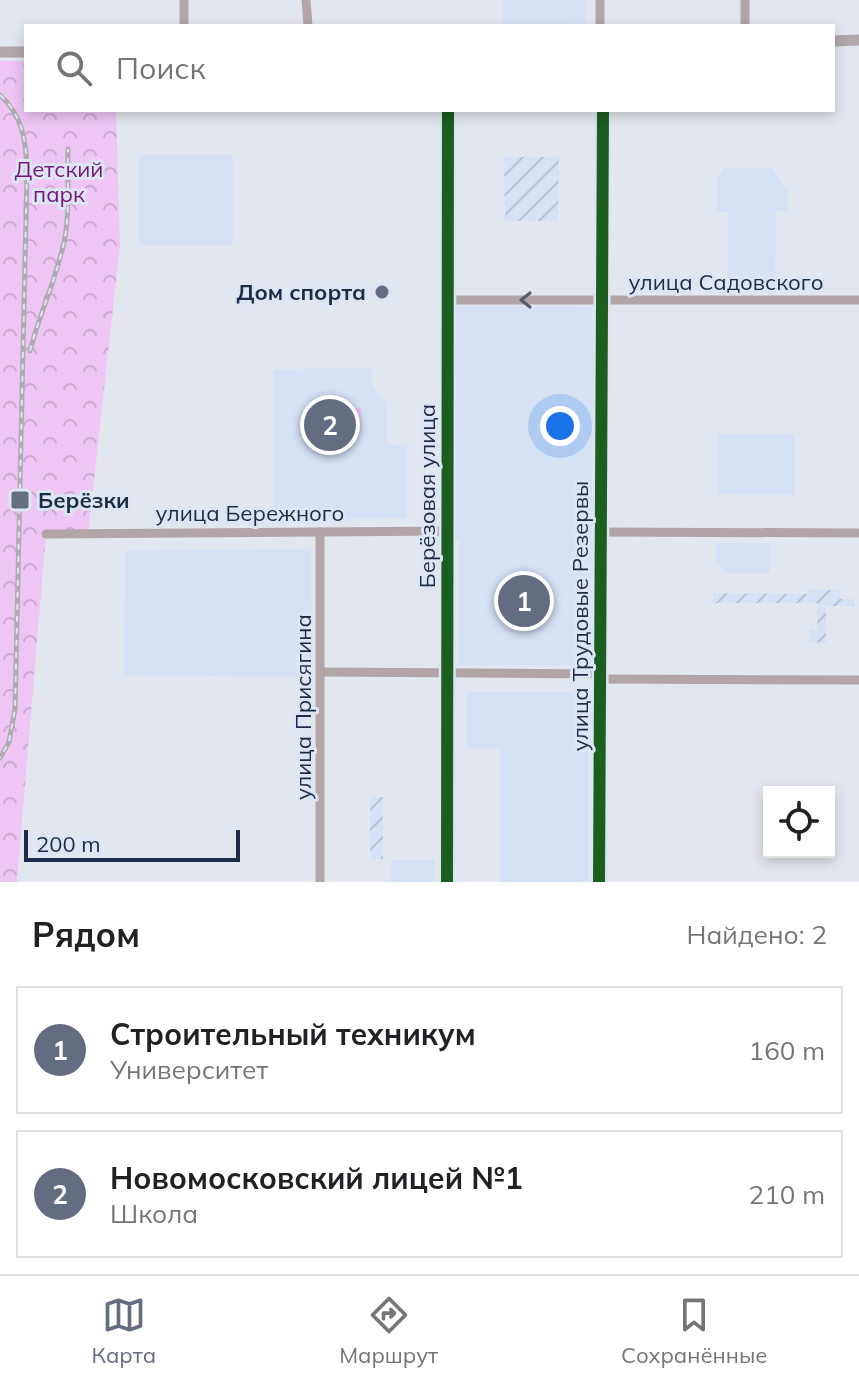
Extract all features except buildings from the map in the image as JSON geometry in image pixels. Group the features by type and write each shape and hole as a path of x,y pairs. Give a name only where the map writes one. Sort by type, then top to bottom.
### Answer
{"main road":[{"path":"835,41 859,40"},
{"path":"0,52 24,52"}],"street":[{"path":"184,0 184,24"},
{"path":"306,0 308,24"},
{"path":"600,0 600,24"},
{"path":"745,0 745,24"},
{"name":"Берёзовая улица","path":"447,882 446,673 450,531 448,112"},
{"name":"улица Трудовые Резервы","path":"599,882 603,112"},
{"name":"улица Садовского","path":"449,300 859,300"},
{"name":"улица Бережного","path":"46,534 450,531"},
{"name":"улица Присягина","path":"320,532 320,882"},
{"path":"601,532 859,533"},
{"path":"321,672 859,680"}],"shaded area":[{"path":"503,0 586,0 586,23 503,24"},
{"path":"139,155 233,155 233,245 139,245"},
{"path":"504,157 559,157 558,221 505,221"},
{"path":"724,168 772,168 788,192 788,211 776,211 775,277 728,277 728,212 717,212 717,179"},
{"path":"455,306 592,307 590,665 459,665 459,540 454,540"},
{"path":"371,368 373,388 387,404 387,445 407,445 407,518 273,519 273,370"},
{"path":"718,434 795,434 795,495 718,494"},
{"path":"716,543 770,543 770,573 723,573 723,568 716,562"},
{"path":"311,549 312,677 124,675 125,551"},
{"path":"810,590 840,590 840,599 854,599 854,606 826,606 826,643 810,642 810,630 817,630 817,603 713,603 713,593 809,594"},
{"path":"467,692 588,692 588,882 500,882 500,749 467,748"},
{"path":"370,797 383,797 383,859 370,859"},
{"path":"391,860 435,860 435,882 391,882"}],"green space":[{"name":"Детский парк","path":"0,61 24,61 24,112 116,112 120,246 88,534 46,534 17,882 0,882"},
{"path":"361,408 361,431 318,432 317,409"}],"railway":[{"path":"0,95 14,112 22,130 27,171 15,709 9,742 0,758"},
{"path":"30,351 65,237 68,149"}],"cycle path":[{"path":"447,882 448,112"},
{"path":"599,882 603,112"}],"place":[{"name":"Дом спорта","path":"382,292"},
{"name":"Новомосковский лицей №1","path":"330,425"},
{"name":"Берёзки","path":"20,500"},
{"name":"Строительный техникум","path":"524,601"}]}
